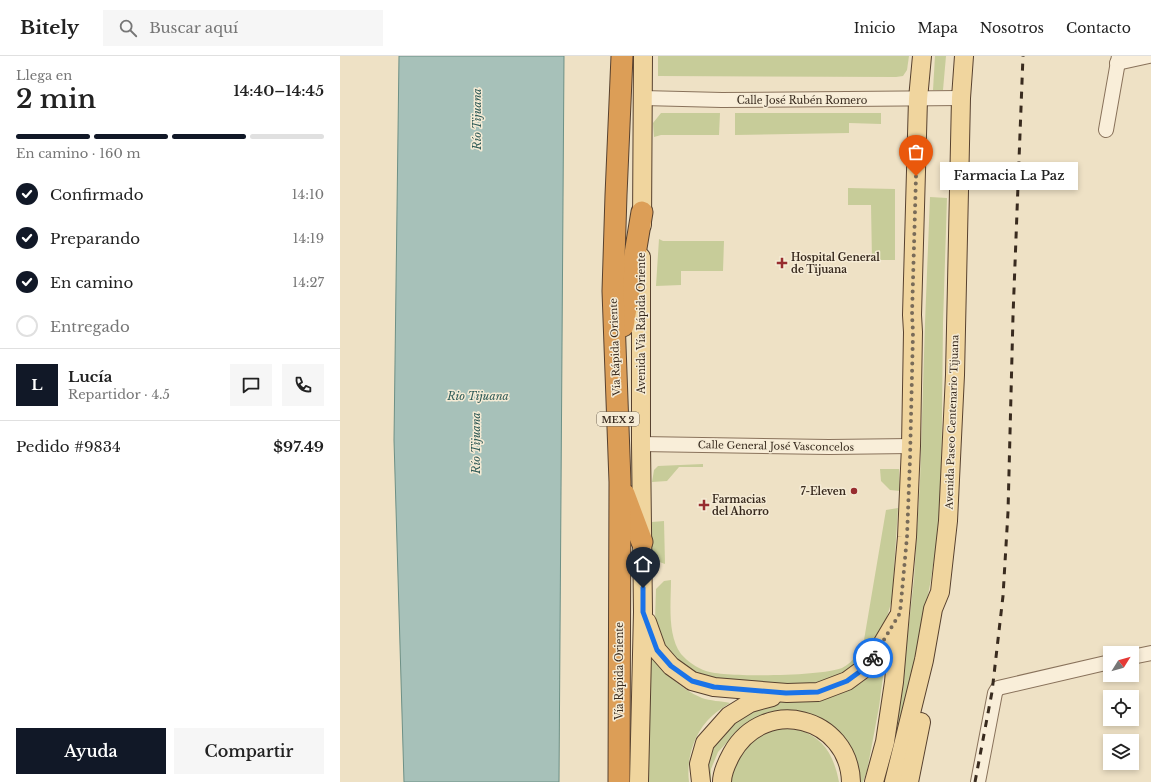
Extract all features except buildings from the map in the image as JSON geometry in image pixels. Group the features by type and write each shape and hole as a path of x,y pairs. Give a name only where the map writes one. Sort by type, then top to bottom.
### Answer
{"highway":[{"name":"Vía Rápida Oriente","path":"619,782 620,482 613,283 622,56"},
{"path":"616,370 642,212"},
{"path":"620,482 642,542"}],"main road":[{"name":"Avenida Vía Rápida Oriente","path":"639,782 643,612 641,444 643,56"},
{"path":"874,782 885,742 894,682 907,537 911,446 912,315 918,99 922,56"},
{"name":"Avenida Paseo Centenario Tijuana","path":"894,782 924,660 933,609 940,592 948,521 959,248 961,98 964,56"},
{"path":"909,782 932,668 941,614 940,592"},
{"path":"643,612 657,650 671,666 692,681 714,687 786,693 818,692 847,681 862,670 875,656 900,613"},
{"path":"701,782 699,764 705,743 729,716 750,703 786,693"},
{"path":"722,782 725,769 734,749 749,733 761,725 776,720 790,719 805,722 818,727 831,737 841,750 848,763 851,782"}],"street":[{"path":"1106,130 1118,60 1149,56"},
{"name":"Calle José Rubén Romero","path":"643,98 722,100 961,98"},
{"name":"Calle General José Vasconcelos","path":"641,444 829,447 911,446"},
{"path":"1139,656 1151,653"},
{"path":"978,782 994,693 1001,686 1103,664"}],"green space":[{"path":"658,56 909,56 907,70 903,76 896,77 658,76"},
{"path":"935,56 946,56 943,90 933,90"},
{"path":"661,113 720,113 719,135 661,135 654,137 653,123"},
{"path":"735,113 881,113 881,124 849,123 849,133 735,135"},
{"path":"848,188 895,189 895,260 872,260 871,205 848,205"},
{"path":"930,197 947,198 943,323 941,511 931,579 917,654 887,782 888,760 898,719 914,579 920,481"},
{"path":"659,239 663,241 724,241 723,271 681,271 681,285 656,286"},
{"path":"703,464 703,467 679,467 667,481 652,482 654,470 658,466"},
{"path":"880,469 899,469 900,491 890,490 881,481"},
{"path":"898,508 892,600 886,620 858,667 821,682 781,687 698,677 677,663 663,645 655,620 656,589 664,581 671,580 670,609 674,638 681,654 689,662 699,668 706,671 733,675 774,675 832,671 846,666 858,652 864,640 886,510"},
{"path":"664,521 665,564 654,560 652,555 652,522"},
{"path":"649,654 667,673 687,690 705,699 730,703 712,716 700,730 690,755 688,773 689,782 649,782"},
{"path":"886,654 879,707 867,771 863,782 854,782 809,716 791,711 768,712 747,723 718,752 711,769 710,782 707,764 713,748 728,728 766,703 845,691 858,685 872,675"},
{"path":"780,729 799,730 816,738 822,743 831,757 839,782 730,782 730,775 747,743 762,733"}],"water":[{"name":"Rio Tijuana","path":"399,56 564,56 559,782 404,782 394,440"}],"railway":[{"path":"975,782 992,692 1003,596 1008,512 1013,316 1023,56"}],"way so far":[{"path":"873,658 900,613 907,537 911,446 912,315 916,176"}],"place":[{"name":"Farmacia La Paz","path":"916,176"},
{"name":"Hospital General de Tijuana","path":"782,263"},
{"name":"7-Eleven","path":"854,491"},
{"name":"Farmacias del Ahorro","path":"704,505"}],"route":[{"path":"643,588 643,612 657,650 671,666 692,681 714,687 786,693 818,692 847,681 862,670 873,658"}],"water label":[{"name":"Río Tijuana","path":"477,119"},
{"name":"Río Tijuana","path":"476,443"}]}
